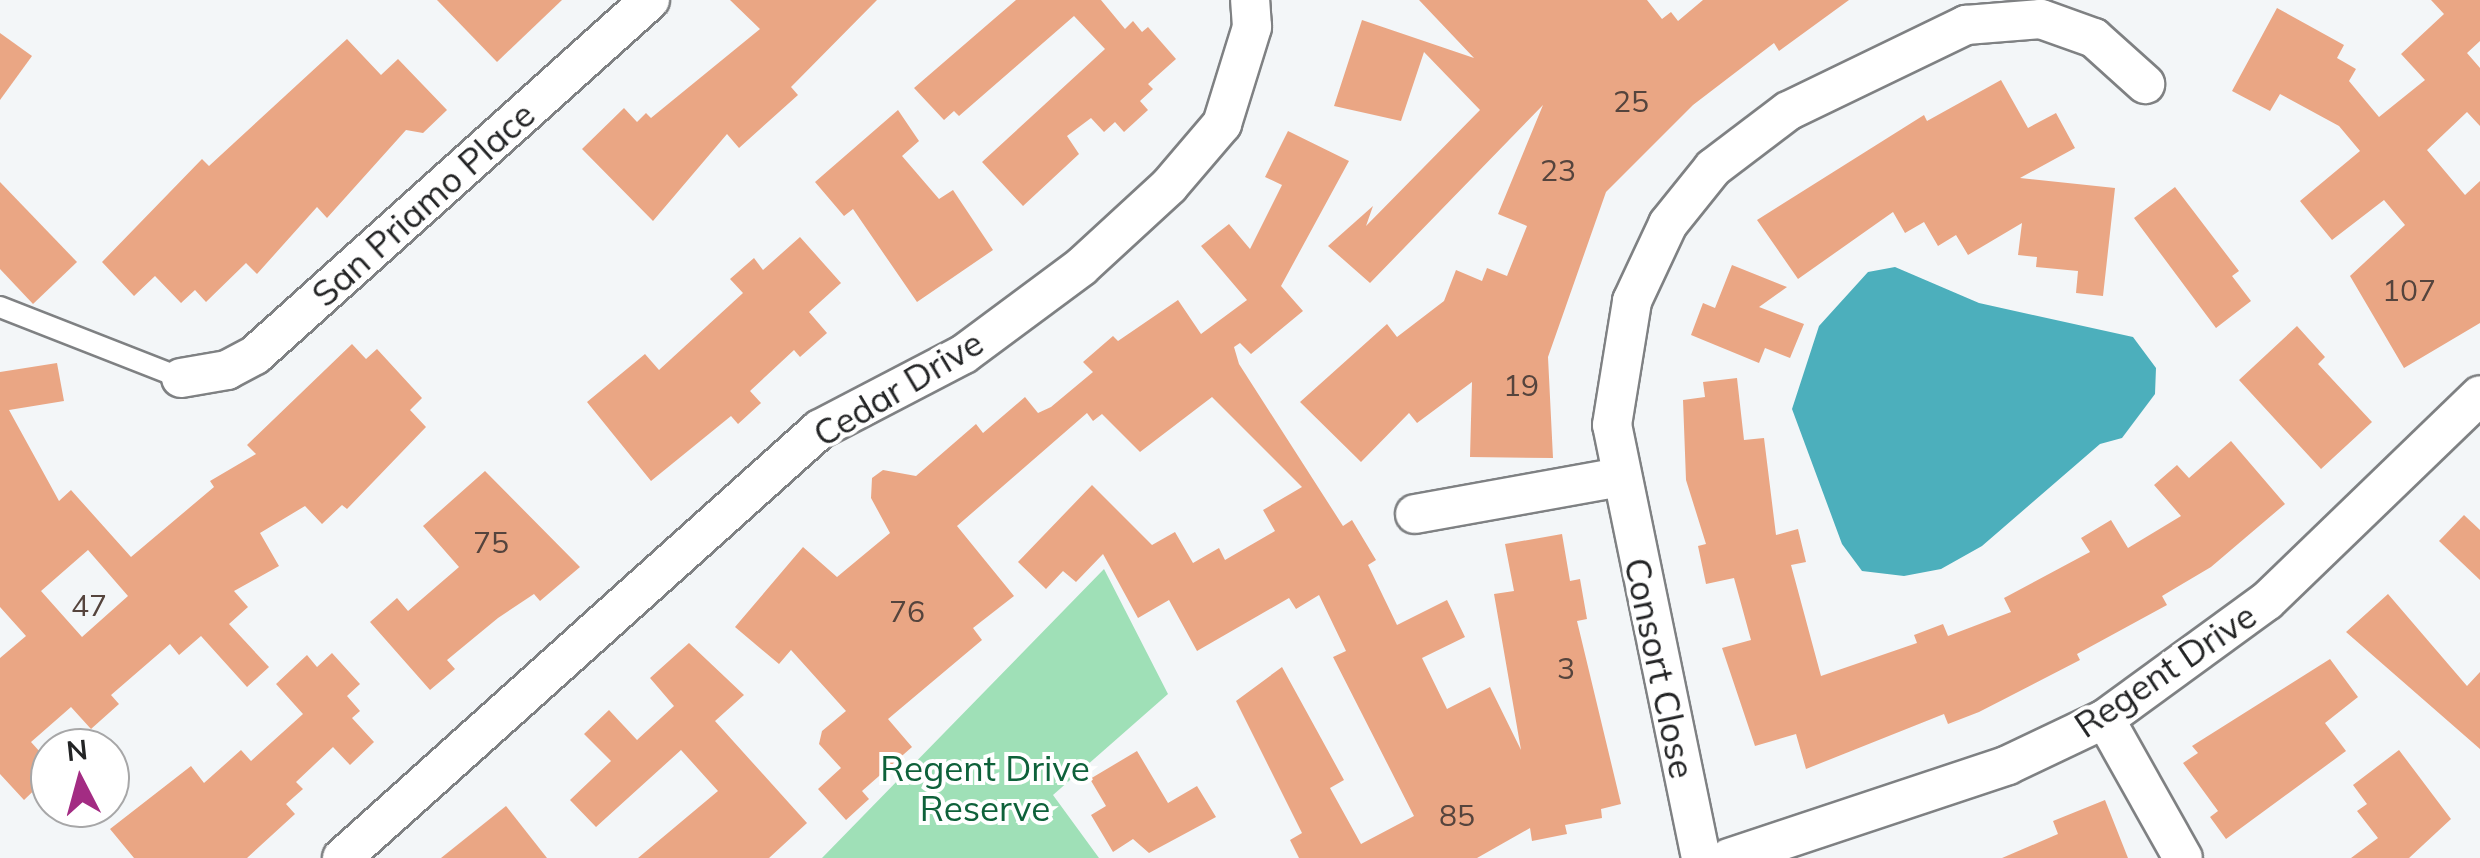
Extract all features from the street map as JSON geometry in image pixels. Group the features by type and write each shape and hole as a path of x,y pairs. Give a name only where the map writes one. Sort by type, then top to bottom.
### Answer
{"street":[{"name":"San Priamo Place","path":"182,378 227,370 255,355 650,0"},
{"name":"Cedar Drive","path":"342,858 820,429 964,354 1081,267 1169,186 1222,124 1252,27 1250,0"},
{"name":"Consort Close","path":"1702,858 1620,477 1613,382 1632,300 1668,224 1713,168 1788,111 1966,25 2041,19 2094,38 2145,84"},
{"name":"Regent Drive","path":"1729,858 2008,765 2105,719 2267,601 2480,396"},
{"path":"1416,514 1620,477"},
{"path":"2105,719 2183,858"}],"lane":[{"path":"0,307 182,378"}],"green space":[{"name":"Regent Drive Reserve","path":"1104,569 1168,694 1053,795 1099,858 822,858"}],"water":[{"path":"1895,267 1979,303 2133,337 2156,368 2155,394 2122,438 2100,444 1982,546 1941,569 1904,576 1862,571 1842,544 1792,409 1819,326 1868,272"}],"building":[{"path":"437,0 562,0 497,62"},
{"path":"730,0 877,0 791,87 798,95 739,148 727,134 653,221 582,149 624,108 637,122 646,113 651,118 760,29"},
{"path":"1016,0 1101,0 1125,29 1133,21 1142,32 1148,27 1176,59 1148,84 1153,89 1140,101 1148,110 1124,132 1115,122 1104,132 1091,118 1067,136 1079,154 1023,206 982,162 1105,49 1074,16 959,116 954,111 944,120 914,88"},
{"path":"1419,0 1647,0 1662,19 1671,12 1678,21 1703,0 1849,0 1779,51 1774,43 1693,105 1606,192 1548,357 1553,458 1470,457 1472,382 1417,423 1409,413 1361,462 1300,402 1387,324 1397,337 1444,301 1456,270 1482,281 1487,268 1507,276 1527,226 1498,214 1543,105 1370,283 1328,246 1373,206 1366,226 1480,110 1424,52 1401,121 1334,106 1362,20 1474,58"},
{"path":"2431,0 2480,0 2480,41 2467,53 2480,68 2480,126 2467,112 2427,150 2465,195 2480,181 2480,323 2404,368 2350,276 2405,225 2384,200 2332,240 2300,201 2360,151 2339,126 2280,94 2270,111 2232,91 2277,8 2344,45 2337,58 2356,69 2349,81 2379,117 2425,80 2401,54 2444,14"},
{"path":"0,33 32,56 0,100"},
{"path":"347,39 381,75 398,59 447,110 423,133 406,130 327,218 317,207 257,274 246,263 206,302 195,290 181,303 155,276 134,296 102,262 202,159 209,166"},
{"path":"2001,80 2028,128 2056,113 2075,148 2020,178 2115,188 2103,296 2076,293 2078,271 2036,267 2037,257 2018,255 2022,223 1968,255 1956,235 1938,246 1924,222 1905,233 1893,212 1798,279 1757,220 1924,115 1927,121"},
{"path":"898,110 919,141 902,156 939,199 953,190 993,250 917,302 853,209 844,216 815,182"},
{"path":"1288,131 1349,161 1281,286 1303,311 1251,354 1240,343 1234,347 1239,364 1343,526 1352,520 1376,560 1368,565 1397,625 1447,600 1465,637 1422,658 1447,709 1490,687 1521,750 1494,594 1514,591 1505,544 1562,534 1570,581 1580,579 1587,619 1577,621 1621,804 1601,809 1602,818 1565,825 1567,834 1532,841 1530,828 1477,858 1299,858 1290,840 1302,833 1236,701 1282,667 1344,780 1330,788 1361,844 1414,816 1333,657 1346,651 1319,595 1296,609 1289,598 1197,651 1169,600 1138,618 1103,554 1076,582 1063,571 1046,589 1018,562 1092,485 1152,545 1175,532 1193,563 1219,548 1225,560 1275,531 1263,510 1302,487 1212,397 1140,452 1102,414 1093,421 1087,413 957,526 1014,596 973,628 982,640 888,719 912,747 862,791 869,799 846,820 818,789 841,768 819,744 822,731 846,711 791,650 779,664 735,627 803,547 837,577 890,533 871,498 872,478 883,470 916,476 976,424 983,433 1025,397 1038,413 1051,407 1093,372 1083,362 1113,336 1118,341 1178,300 1201,334 1247,300 1201,246 1229,224 1250,249 1282,185 1265,177"},
{"path":"0,182 77,262 33,304 0,269"},
{"path":"2175,187 2239,271 2232,276 2251,301 2216,328 2134,218"},
{"path":"800,237 841,283 809,312 827,333 800,357 794,350 750,391 761,403 738,424 731,416 651,481 587,402 645,354 659,370 743,293 730,279 754,258 763,270"},
{"path":"1732,265 1787,287 1759,307 1804,324 1790,358 1765,348 1759,363 1691,335 1703,303 1715,308"},
{"path":"2297,326 2325,357 2318,364 2372,422 2321,469 2239,380"},
{"path":"352,344 366,359 377,349 422,398 410,410 426,427 347,509 342,505 322,524 305,506 260,533 279,566 234,591 248,607 229,624 269,667 247,687 201,636 179,655 170,644 111,695 119,704 92,728 71,707 47,728 30,728 30,794 24,800 0,774 0,658 26,636 0,607 0,372 57,363 64,401 9,410 59,501 71,490 131,557 214,487 210,481 256,454 247,445","holes":["88,550 128,596 82,637 41,591"]},
{"path":"1737,378 1744,440 1764,438 1776,535 1798,529 1806,562 1791,565 1821,676 1917,643 1914,635 1943,624 1948,636 2011,612 2004,598 2090,552 2081,538 2111,520 2128,548 2181,516 2154,485 2177,465 2189,478 2231,441 2285,504 2211,567 2162,596 2167,605 2077,654 2080,660 1979,712 1948,724 1944,714 1806,769 1796,734 1755,746 1722,648 1751,640 1734,578 1706,584 1698,546 1706,544 1686,480 1683,400 1705,397 1703,382"},
{"path":"485,471 580,567 540,601 534,594 498,618 447,660 455,669 430,690 370,622 397,598 408,611 459,567 423,526"},
{"path":"2464,515 2480,530 2480,580 2439,541"},
{"path":"2388,594 2467,686 2480,672 2480,749 2346,632"},
{"path":"689,643 744,695 715,721 807,823 769,858 638,858 718,791 681,750 596,827 570,800 611,761 584,734 609,710 637,740 674,706 650,678"},
{"path":"332,653 360,684 347,696 360,711 352,718 374,742 350,765 333,747 296,782 303,789 286,804 295,814 247,858 134,858 110,829 130,828 130,813 191,766 204,783 241,750 251,761 303,714 276,684 307,655 317,667"},
{"path":"2330,659 2358,697 2325,723 2346,751 2226,839 2210,817 2218,811 2183,763 2198,753 2192,746"},
{"path":"2399,750 2451,819 2409,858 2351,858 2378,838 2357,811 2367,804 2353,785"},
{"path":"1137,751 1168,803 1197,786 1216,817 1149,853 1133,839 1113,852 1091,815 1106,806 1090,779"},
{"path":"2105,800 2128,858 2002,858 2058,834 2053,821"},
{"path":"506,806 547,858 441,858"}]}
